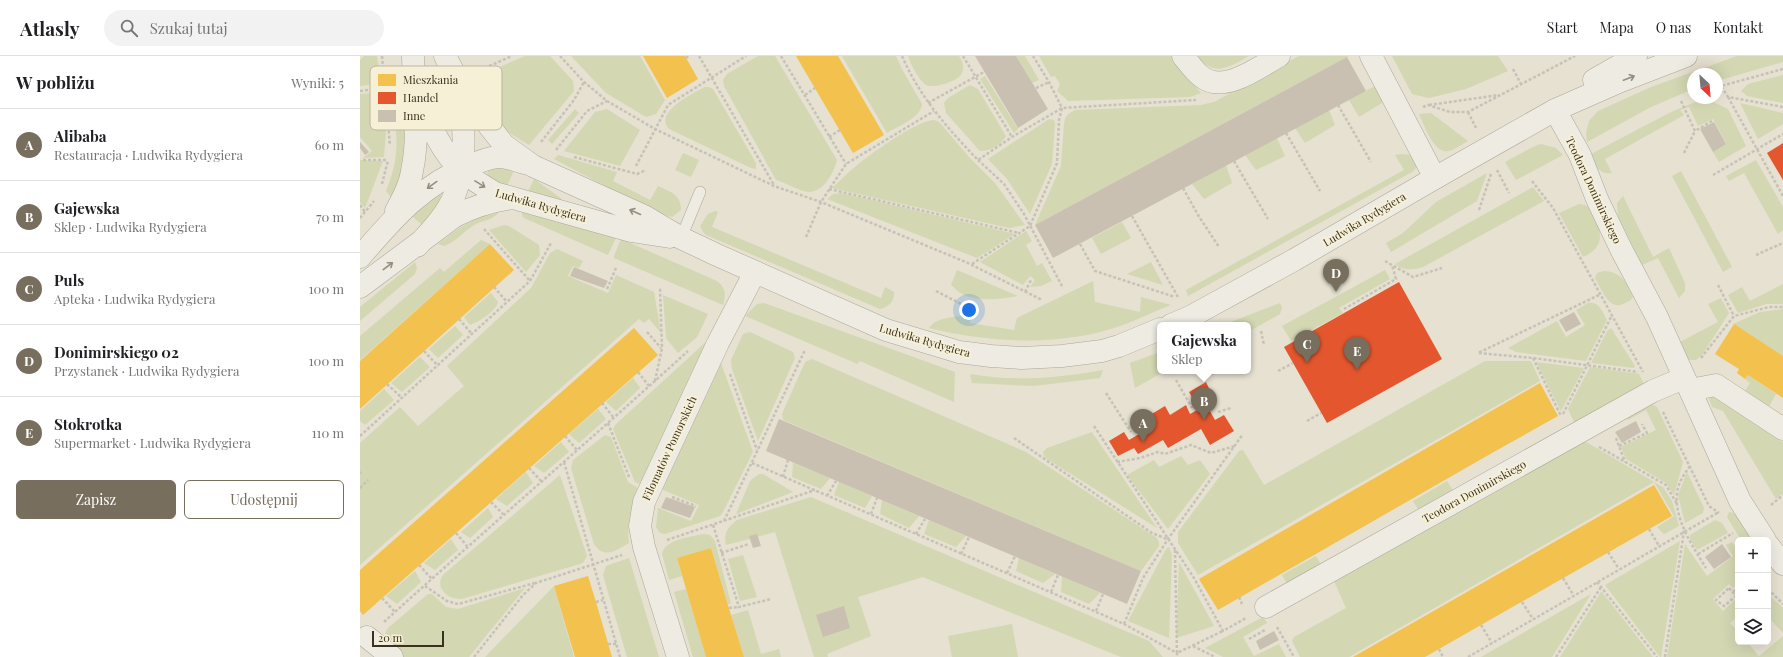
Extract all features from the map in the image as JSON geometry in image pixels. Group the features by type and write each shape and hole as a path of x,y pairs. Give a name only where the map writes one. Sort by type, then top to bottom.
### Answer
{"street":[{"path":"1183,56 1203,78 1217,84 1232,81 1279,56"},
{"path":"1371,56 1435,178"},
{"name":"Ludwika Rydygiera","path":"1555,110 1598,78 1636,56"},
{"name":"Ludwika Rydygiera","path":"1181,321 1294,260 1555,110 1621,81 1686,56"},
{"name":"Teodora Donimirskiego","path":"1555,110 1580,155 1597,199 1621,250 1657,317 1740,501 1763,537"},
{"path":"392,221 405,195 412,172 416,130"},
{"name":"Ludwika Rydygiera","path":"434,130 445,150 460,169 476,182 495,193 631,231 681,238"},
{"path":"417,246 449,207 457,188 464,138 463,130"},
{"name":"Ludwika Rydygiera","path":"492,130 504,145 533,166 644,216 681,238 754,272 886,330 959,352 991,356 1040,358 1102,351 1157,331"},
{"path":"360,257 392,221 429,186 442,178 483,160 498,157 511,158 533,166"},
{"path":"362,283 417,246 455,216 470,208 490,201 515,198"},
{"name":"Filomatów Pomorskich","path":"678,657 644,547 640,526 644,502 754,272"},
{"path":"1687,384 1716,385 1783,429"},
{"name":"Teodora Donimirskiego","path":"1266,607 1653,391 1687,384"},
{"path":"1771,549 1783,564"},
{"path":"367,637 392,657"}],"lane":[{"path":"681,238 700,192"}],"path":[{"path":"382,56 383,66"},
{"path":"463,66 512,56"},
{"path":"560,56 584,82 607,101 655,129 774,186 821,202 972,264 1042,300"},
{"path":"700,56 774,186"},
{"path":"636,166 668,105 746,56"},
{"path":"782,56 846,164"},
{"path":"902,56 917,85 934,110 978,160 1004,184 1030,226 1063,288"},
{"path":"963,56 1012,136"},
{"path":"972,264 1030,226 1057,163 1058,120 1062,108 1049,82 1033,56"},
{"path":"1428,106 1450,112 1468,112 1575,56"},
{"path":"1513,69 1521,85"},
{"path":"1783,69 1721,86 1783,196"},
{"path":"928,102 984,72"},
{"path":"544,144 540,142 574,100 584,82"},
{"path":"1036,88 1049,82"},
{"path":"978,160 1012,136 1062,108 1198,100 1217,84"},
{"path":"805,95 815,88"},
{"path":"360,91 370,90"},
{"path":"1401,112 1428,106 1504,94"},
{"path":"1728,97 1783,107"},
{"path":"1681,101 1695,131"},
{"path":"1338,105 1371,162"},
{"path":"806,236 821,202 846,164 934,110"},
{"path":"1468,112 1478,133"},
{"path":"1684,153 1695,131 1712,121"},
{"path":"389,130 391,147"},
{"path":"830,137 840,130"},
{"path":"1286,133 1320,191"},
{"path":"1712,175 1783,134"},
{"path":"554,152 562,154"},
{"path":"379,190 390,154"},
{"path":"570,156 637,174 646,170"},
{"path":"363,160 388,160"},
{"path":"1234,161 1268,219"},
{"path":"1494,164 1509,193"},
{"path":"1479,210 1491,172"},
{"path":"1532,181 1553,208 1643,372 1709,506 1719,513 1722,518"},
{"path":"1184,188 1198,215 1219,247"},
{"path":"829,189 1019,233"},
{"path":"360,218 374,202 376,196"},
{"path":"360,206 365,212"},
{"path":"1132,216 1179,298 1181,321"},
{"path":"483,227 530,281"},
{"path":"360,431 361,435 530,281 551,243"},
{"path":"1080,244 1095,271 1179,298"},
{"path":"1756,256 1783,244"},
{"path":"1385,261 1413,277 1442,268"},
{"path":"1344,309 1396,279 1392,265"},
{"path":"608,289 616,268"},
{"path":"1025,292 1031,280"},
{"path":"1718,285 1734,316"},
{"path":"494,287 507,302"},
{"path":"655,381 662,348 660,288"},
{"path":"936,291 963,305"},
{"path":"1600,295 1478,353 1533,358 1643,372"},
{"path":"1687,384 1734,316 1769,307 1783,307"},
{"path":"1533,358 1562,417 1612,316"},
{"path":"459,319 472,334"},
{"path":"1261,331 1264,345"},
{"path":"647,332 662,348"},
{"path":"367,637 425,586 467,546 614,418 693,346"},
{"path":"724,522 805,350"},
{"path":"424,351 438,366"},
{"path":"1278,371 1292,363"},
{"path":"727,367 758,451"},
{"path":"638,372 649,386"},
{"path":"1176,380 1192,408"},
{"path":"387,384 402,398"},
{"path":"1106,393 1131,432"},
{"path":"602,403 614,418"},
{"path":"1218,412 1231,408"},
{"path":"1307,421 1321,413"},
{"path":"1094,426 1194,578 1223,631"},
{"path":"1124,624 1143,578 1168,539 1243,434"},
{"path":"1576,434 1666,485 1677,504 1684,531 1706,568"},
{"path":"565,436 577,450"},
{"path":"1014,438 1152,532 1168,539"},
{"path":"1117,462 1140,458 1158,452 1166,454 1191,446 1211,453 1235,446"},
{"path":"783,477 788,460"},
{"path":"564,462 620,657"},
{"path":"752,463 1096,611 1124,624 1177,653"},
{"path":"1677,504 1678,488 1690,466"},
{"path":"529,468 541,481"},
{"path":"360,488 368,480"},
{"path":"827,496 836,481"},
{"path":"425,586 447,601 462,604 594,565 815,490"},
{"path":"871,514 877,498"},
{"path":"1468,657 1684,531 1740,501"},
{"path":"491,502 503,514"},
{"path":"916,534 925,519"},
{"path":"713,525 739,607"},
{"path":"1730,528 1735,537"},
{"path":"1649,529 1659,546"},
{"path":"1665,657 1684,531"},
{"path":"456,533 467,546"},
{"path":"1698,554 1733,534"},
{"path":"961,554 969,537"},
{"path":"721,553 749,544"},
{"path":"1175,550 1178,657"},
{"path":"1608,552 1620,569"},
{"path":"1007,573 1014,556"},
{"path":"419,565 432,579"},
{"path":"1051,592 1058,575"},
{"path":"1563,578 1574,596"},
{"path":"1597,582 1657,657"},
{"path":"474,657 523,595 536,583"},
{"path":"1556,657 1601,587"},
{"path":"1729,588 1732,592 1736,596 1724,606 1716,600 1729,588"},
{"path":"1732,592 1735,589"},
{"path":"1771,591 1783,604"},
{"path":"1096,611 1103,594"},
{"path":"382,598 395,612"},
{"path":"729,608 771,599"},
{"path":"596,602 604,600"},
{"path":"1522,602 1533,619"},
{"path":"1177,653 1223,631 1266,607 1294,657"},
{"path":"1481,625 1492,643"},
{"path":"608,644 616,644"},
{"path":"1193,646 1215,657"},
{"path":"1439,649 1443,657"}],"green space":[{"path":"364,56 377,56 378,66 370,66 370,85 360,86 360,60"},
{"path":"525,56 550,56 573,81 574,91 529,145 502,128 502,66"},
{"path":"571,56 640,56 665,100 656,114 646,117 606,93"},
{"path":"758,56 775,56 837,160 828,180 819,189 809,192 797,189 776,180 724,86 723,80 727,74"},
{"path":"842,56 896,56 922,104 921,109 908,121 887,133"},
{"path":"908,56 959,56 963,64 963,71 960,76 946,84 935,86 926,85 915,72"},
{"path":"1016,56 1025,56 1039,80 1032,83"},
{"path":"1039,56 1171,56 1201,93 1190,97 1068,101 1057,91 1060,84 1055,76 1051,77"},
{"path":"1197,56 1249,56 1229,67 1216,69 1204,63"},
{"path":"1299,56 1349,56 1035,225 1061,166 1064,121 1070,113 1075,110 1201,105 1214,102"},
{"path":"1392,56 1498,56 1508,71 1466,89 1429,98 1412,94"},
{"path":"1737,56 1783,56 1783,62 1723,79 1723,68 1704,68"},
{"path":"1687,74 1687,92 1651,107 1587,142 1586,133 1589,121 1598,111 1651,87"},
{"path":"1783,75 1783,103 1747,96 1741,91 1748,84"},
{"path":"985,76 1018,129 1014,133 980,79"},
{"path":"970,85 978,89 1006,136 998,145 988,150 980,151 946,113 944,103 948,98"},
{"path":"1377,85 1385,101 1359,117 1349,100"},
{"path":"705,87 713,89 756,163 756,169 669,129 666,123 666,116 670,110 685,98"},
{"path":"370,93 370,130 386,130 384,157 363,158 372,151 360,137 360,94"},
{"path":"1740,103 1783,113 1783,124 1758,139"},
{"path":"1691,104 1718,104 1728,109 1746,146 1719,162 1713,152 1726,143 1713,119 1698,126 1689,107 1680,110 1684,115 1605,159 1612,173 1600,171 1591,154 1669,113"},
{"path":"575,109 579,113 552,144 548,140"},
{"path":"607,109 640,130 620,166 564,151 595,112"},
{"path":"1329,110 1335,125 1305,143 1295,128"},
{"path":"1431,113 1468,141 1448,151 1443,151 1438,148 1430,138 1419,114"},
{"path":"1049,119 1054,120 1055,124 1052,164 1030,214 1007,179 988,159"},
{"path":"935,120 940,123 969,157 995,183 1025,225 1009,228 832,188 862,161 906,131 927,121"},
{"path":"396,130 404,130 405,147 403,170 392,198 386,191 396,155"},
{"path":"1277,138 1285,156 1256,170 1245,155"},
{"path":"1541,144 1556,148 1563,155 1516,180 1505,162"},
{"path":"683,153 699,160 691,177 675,170"},
{"path":"558,155 617,172 613,181 650,200 658,186 671,192 677,197 681,205 681,210 672,217 654,212 554,159"},
{"path":"1395,155 1411,155 1417,167 1412,172 1188,296 1186,290 1404,170"},
{"path":"360,160 383,161 365,208 360,202"},
{"path":"1756,160 1783,207 1783,230 1778,234 1744,173 1729,181 1726,176"},
{"path":"1226,165 1232,183 1204,199 1192,184"},
{"path":"490,166 515,168 507,186 490,180 487,174"},
{"path":"1681,171 1732,267 1723,272 1672,176"},
{"path":"1487,173 1477,201 1391,252 1386,243 1403,233 1436,202"},
{"path":"534,179 562,199 560,200 528,192"},
{"path":"1533,187 1544,201 1423,267 1408,269 1401,268 1395,264"},
{"path":"439,192 441,194 441,199 422,225 410,214"},
{"path":"841,193 1015,234 977,258 827,199 833,194"},
{"path":"1623,196 1653,257 1669,248 1685,283 1685,291 1679,298 1658,258 1642,265 1618,216 1617,203"},
{"path":"1579,204 1587,206 1591,210 1598,224 1600,235 1598,245 1590,253 1583,257 1559,213"},
{"path":"522,210 616,238 608,255 524,218 522,215"},
{"path":"499,211 493,218 478,223 449,244 444,246 438,244 474,219 482,215"},
{"path":"715,211 718,212 712,227 881,298 885,287 894,292 892,301 886,307 880,309 706,235 700,226 708,214"},
{"path":"1122,222 1131,238 1101,254 1092,238"},
{"path":"504,225 509,226 539,245 540,255 526,272 489,230"},
{"path":"1026,231 1032,241 1026,245 1037,266 1042,263 1052,281 1041,286 1030,287 1035,280 1030,276 1023,285 980,262"},
{"path":"621,239 717,281 724,289 725,298 723,305 614,258"},
{"path":"481,240 490,244 360,360 360,336 440,268 444,272"},
{"path":"557,249 583,261 579,268 573,266 568,276 608,293 616,275 654,292 661,333 649,319 644,323 639,319 360,565 360,443 400,407 418,426 464,386 447,366 531,288 550,253"},
{"path":"415,262 417,268 415,274 360,321 360,307"},
{"path":"1151,262 1163,285 1127,274"},
{"path":"957,270 1018,296 998,299 977,299 964,295 951,285"},
{"path":"1385,270 1390,279 1339,308 1343,313 1291,341 1282,326"},
{"path":"1604,271 1615,273 1623,279 1633,297 1631,300 1618,305 1614,304 1606,297 1595,278 1597,273"},
{"path":"1093,281 1095,302 1140,312 1141,297 1171,305 1123,325 1100,332 1051,340 977,337 929,328 937,321 942,319 971,315 970,323 1014,330 1017,318"},
{"path":"1783,284 1783,304 1766,304 1738,313 1728,295 1742,287 1750,301"},
{"path":"491,293 498,302 496,306 487,316 470,325 464,317"},
{"path":"663,295 708,314 697,337 678,353 666,338"},
{"path":"1721,298 1729,313 1702,355 1696,360 1688,359 1680,342 1718,322 1708,304"},
{"path":"764,303 955,372 954,402 860,361 857,364 745,316 757,304"},
{"path":"1280,303 1282,308 1280,314 1251,330 1251,322 1231,322"},
{"path":"1588,303 1598,305 1607,320 1586,361 1516,352 1508,348 1557,321 1566,337 1585,325 1576,310"},
{"path":"1783,309 1783,356 1733,324 1760,312"},
{"path":"455,326 463,335 438,358 429,349"},
{"path":"1611,328 1635,366 1634,368 1591,363 1607,331"},
{"path":"750,332 793,352 795,358 758,441 732,369 731,360 743,334"},
{"path":"707,341 640,484 635,482 613,429 615,425"},
{"path":"1157,353 1157,374 1160,374 1135,388 1130,363"},
{"path":"420,357 430,367 402,392 391,383"},
{"path":"812,359 1026,452 1157,538 1159,546 1141,571 783,420 782,414 805,362"},
{"path":"1485,361 1531,361 1540,381 1198,575 1178,543 1178,532 1239,451 1243,450 1264,485"},
{"path":"1536,362 1584,368 1561,411"},
{"path":"721,363 753,452 720,516 665,534 660,533 656,527 658,508 691,521 699,505 661,489"},
{"path":"1590,367 1639,374 1645,386 1575,424 1568,409"},
{"path":"1103,370 1100,378 1034,386 972,383 970,374 1004,378 1037,378"},
{"path":"1748,375 1776,394 1767,410 1743,394 1750,383 1745,379"},
{"path":"633,378 640,388 616,411 606,402"},
{"path":"384,389 394,400 365,425 360,421 360,411"},
{"path":"1712,396 1783,442 1783,493 1776,499 1723,411 1712,407 1709,399"},
{"path":"1650,403 1657,407 1683,462 1674,495 1666,483 1626,459 1621,447 1656,430 1646,410 1628,420 1625,414"},
{"path":"598,409 606,419 579,443 569,434"},
{"path":"1092,432 1157,528 1044,456 1043,452 1047,448"},
{"path":"605,435 611,437 628,482 638,488 629,522 629,543 615,551 606,553 598,549 594,544 571,468 573,460"},
{"path":"1581,439 1663,487 1672,501 1679,526 1664,534 1657,527 1674,516 1654,482 1349,657 1300,657 1292,641 1294,637 1346,608 1334,581"},
{"path":"561,442 569,452 544,473 534,466"},
{"path":"1181,456 1188,465 1200,460 1210,474 1168,529 1127,475 1154,460 1159,467"},
{"path":"793,463 830,478 821,489 792,477"},
{"path":"526,472 533,483 507,506 496,499"},
{"path":"1687,472 1704,508 1703,513 1685,523 1678,495"},
{"path":"759,474 763,474 793,492 736,514 750,481"},
{"path":"560,475 587,556 583,563 462,599 457,599 447,595 441,588 440,584 444,574"},
{"path":"1447,481 1454,492 1420,513 1413,501"},
{"path":"839,482 872,496 865,508 834,495"},
{"path":"811,497 1149,641 1163,657 1121,657 923,577 858,597 871,636 827,654 828,657 814,657 775,532 726,545 725,541 727,531 737,520"},
{"path":"882,500 919,516 909,528 880,514"},
{"path":"488,508 493,517 470,538 461,532"},
{"path":"1729,512 1735,513 1751,537 1739,537 1727,517"},
{"path":"929,520 966,536 956,547 924,534"},
{"path":"1715,520 1722,523 1728,533 1697,550 1690,539 1690,535"},
{"path":"703,534 710,535 715,541 731,604 728,604 711,548 677,558 682,576 669,580 662,554 664,549 673,542"},
{"path":"451,539 458,550 435,570 424,563"},
{"path":"1680,541 1661,657 1660,657 1605,585"},
{"path":"1732,542 1735,546 1735,586 1733,588 1729,584 1713,599 1723,611 1735,600 1735,619 1730,623 1735,629 1735,645 1750,645 1759,656 1783,636 1783,657 1667,657 1685,544 1707,576 1733,556 1726,545"},
{"path":"1169,547 1172,555 1169,638 1128,621 1166,549"},
{"path":"743,555 757,597 740,601 728,559"},
{"path":"1316,556 1323,568 1289,587 1282,575"},
{"path":"629,558 659,657 627,657 603,575 606,566"},
{"path":"1019,558 1055,574 1043,583 1016,571"},
{"path":"1179,562 1214,626 1176,638"},
{"path":"415,571 421,582 397,604 386,596"},
{"path":"1062,576 1100,593 1089,604 1061,592"},
{"path":"554,586 574,657 485,657"},
{"path":"525,588 469,657 403,657 392,648 385,637 388,628 428,594 432,594 446,607 458,609"},
{"path":"686,589 706,657 693,657 674,592"},
{"path":"1602,592 1653,657 1560,657"},
{"path":"1591,594 1552,657 1481,657"},
{"path":"1771,597 1783,608 1783,633 1771,620"},
{"path":"748,610 761,654 779,649 781,657 744,657 731,615"},
{"path":"1263,617 1267,623 1243,637 1254,656 1279,644 1286,657 1223,657 1205,648"},
{"path":"1012,624 1018,657 952,657 948,636"}],"building: Mieszkania":[{"path":"643,56 685,56 698,79 667,98"},
{"path":"796,56 838,56 884,135 853,153"},
{"path":"490,244 514,270 360,409 360,361"},
{"path":"1734,324 1783,356 1783,398 1748,375 1745,379 1737,373 1739,369 1715,354"},
{"path":"634,328 658,355 363,615 360,611 360,570"},
{"path":"1540,383 1558,416 1218,610 1199,579"},
{"path":"1654,485 1672,516 1425,657 1353,657"},
{"path":"711,548 744,657 706,657 677,558"},
{"path":"588,576 612,657 575,657 554,586"}],"building: Handel":[{"path":"1783,143 1783,180 1767,153"},
{"path":"1399,282 1442,359 1327,423 1284,347"},
{"path":"1206,382 1214,399 1206,404 1215,420 1224,415 1234,431 1210,445 1201,429 1168,448 1163,440 1138,454 1134,448 1118,456 1109,441 1124,432 1129,440 1146,430 1140,421 1165,406 1170,415 1186,405 1190,414 1199,409 1189,392"}],"building: Inne":[{"path":"975,56 1016,56 1048,109 1018,128"},
{"path":"1347,57 1366,91 1053,258 1035,225"},
{"path":"1714,122 1726,144 1713,152 1700,129"},
{"path":"360,142 369,152 365,155 360,148"},
{"path":"574,267 608,281 604,288 570,276"},
{"path":"1574,312 1581,324 1566,332 1559,320"},
{"path":"779,419 1141,571 1127,604 766,451"},
{"path":"1636,421 1641,432 1622,443 1615,432"},
{"path":"666,497 695,507 690,518 661,508"},
{"path":"757,534 761,546 753,548 749,536"},
{"path":"1722,544 1731,557 1714,569 1705,557"},
{"path":"844,606 850,628 823,637 816,615"},
{"path":"1274,631 1279,640 1260,650 1256,641"}],"place":[{"name":"Donimirskiego 02","path":"1336,292"},
{"name":"Puls","path":"1307,363"},
{"name":"Stokrotka","path":"1357,370"},
{"name":"Gajewska","path":"1204,420"},
{"name":"Alibaba","path":"1143,442"}]}
